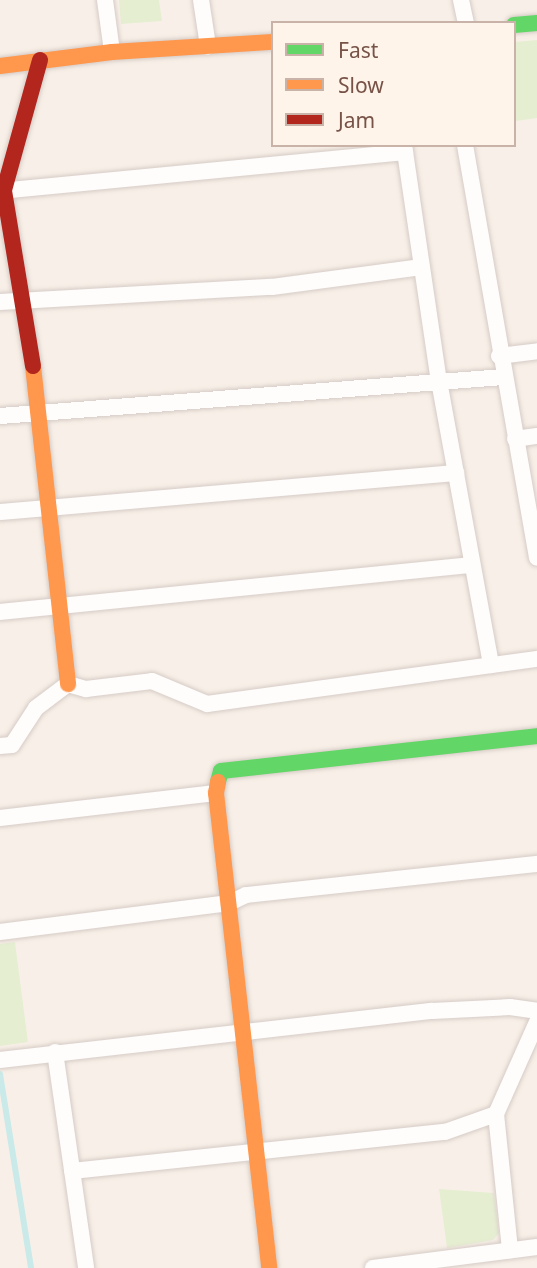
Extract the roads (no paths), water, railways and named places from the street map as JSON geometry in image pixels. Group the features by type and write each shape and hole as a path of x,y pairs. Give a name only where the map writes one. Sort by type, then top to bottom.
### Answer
{"street":[{"path":"105,0 112,52"},
{"path":"201,0 208,46"},
{"path":"461,0 466,21"},
{"path":"516,25 537,23"},
{"path":"0,66 112,52 271,42"},
{"path":"40,60 2,191 40,411 52,506 68,684"},
{"path":"465,147 499,356 515,439 534,516 537,558"},
{"path":"2,191 404,149 439,381 491,665"},
{"path":"0,302 272,287 422,267"},
{"path":"499,356 537,351"},
{"path":"0,416 503,377"},
{"path":"515,439 537,436"},
{"path":"0,512 456,473"},
{"path":"0,612 472,565"},
{"path":"68,684 86,689 152,681 207,704 537,659"},
{"path":"0,746 12,745 36,709 68,684"},
{"path":"269,1268 216,793 221,771 537,736"},
{"path":"0,818 216,793"},
{"path":"0,932 229,903 246,895 537,864"},
{"path":"0,1060 243,1030 432,1011 510,1007 537,1011"},
{"path":"510,1250 496,1114 537,1022"},
{"path":"55,1052 86,1268"},
{"path":"72,1171 256,1155 445,1132 496,1114"},
{"path":"373,1268 537,1247"}],"waterway":[{"path":"0,1074 31,1268"}]}
